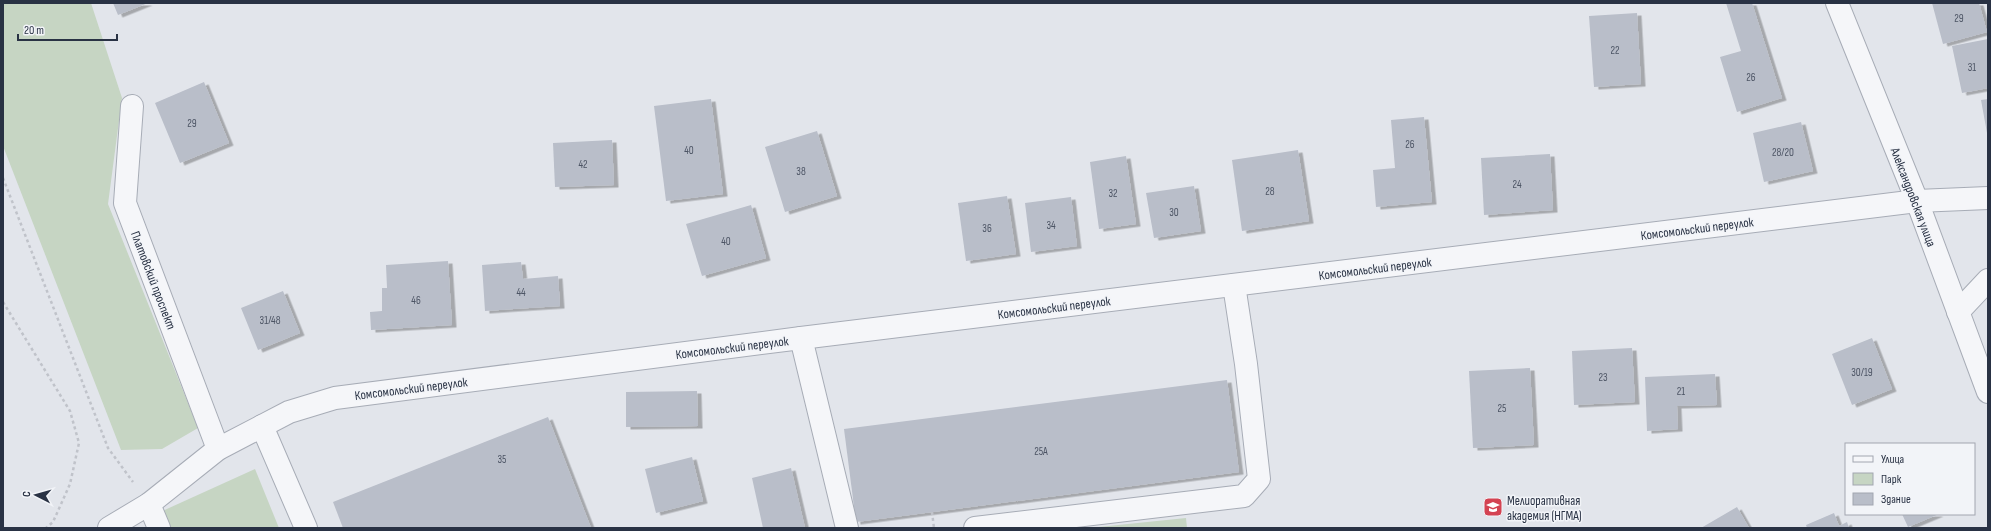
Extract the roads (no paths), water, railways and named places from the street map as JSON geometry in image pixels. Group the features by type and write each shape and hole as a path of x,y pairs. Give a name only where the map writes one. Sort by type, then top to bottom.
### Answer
{"street":[{"name":"Александровская улица","path":"1837,3 1917,201 1988,392"},
{"name":"Платовский проспект","path":"132,106 125,204 218,448"},
{"name":"Комсомольский переулок","path":"109,528 150,504 218,448 289,412 335,398 801,338 1917,201 1988,198"},
{"path":"1958,312 1988,280"},
{"path":"975,528 1244,496 1259,479 1246,364 1234,285"},
{"path":"801,338 847,528"},
{"path":"262,426 306,528"},
{"path":"150,504 159,528"}],"place":[{"name":"Мелиоративная академия (НГМА)","path":"1493,507"}]}
